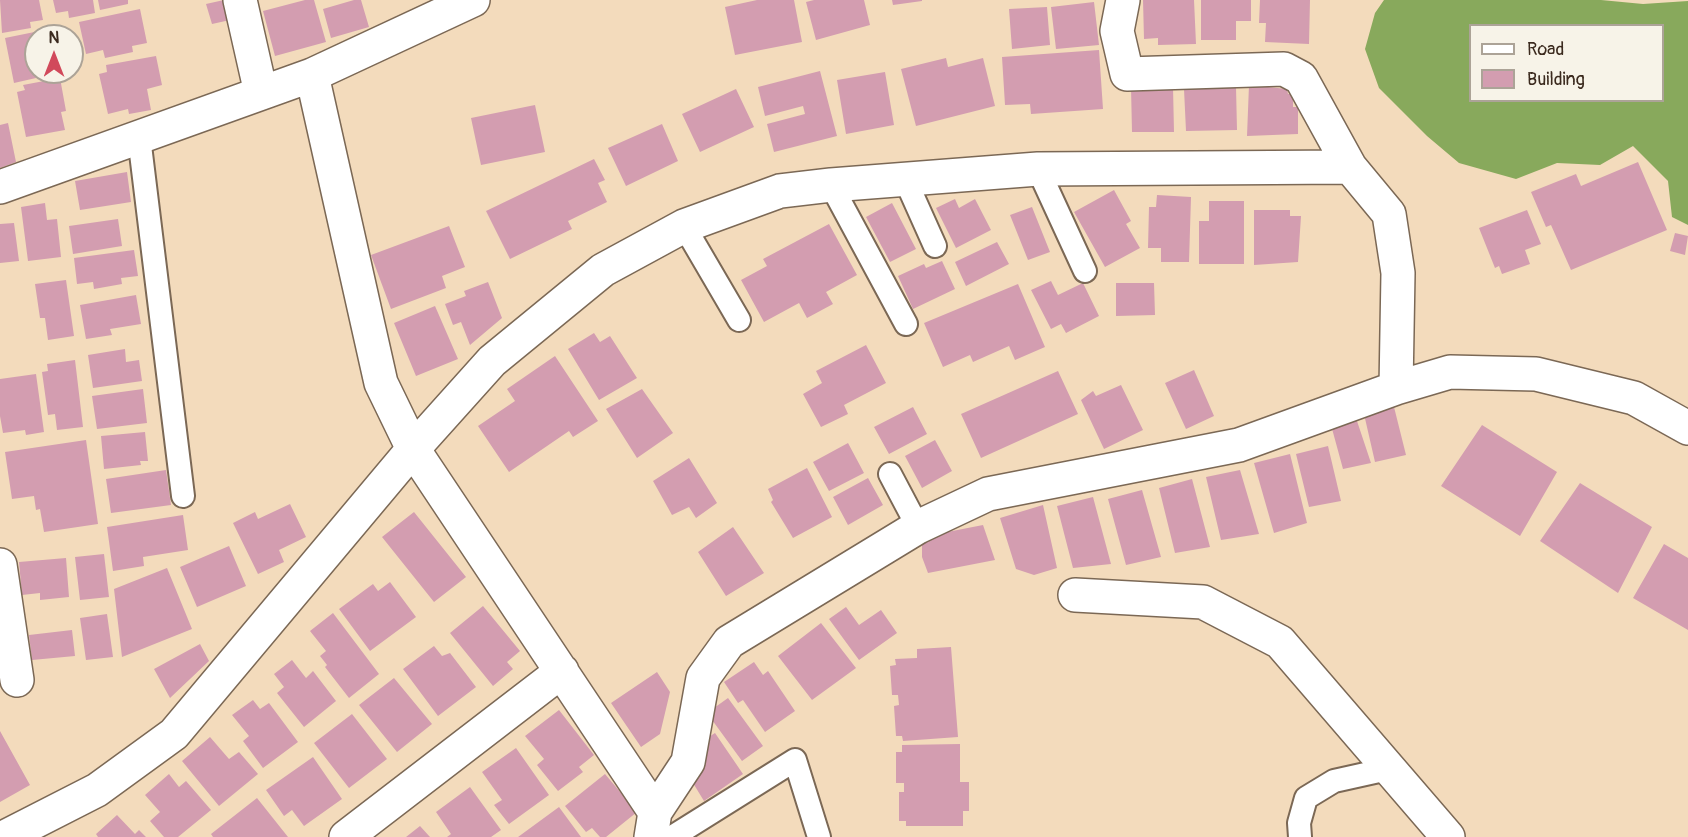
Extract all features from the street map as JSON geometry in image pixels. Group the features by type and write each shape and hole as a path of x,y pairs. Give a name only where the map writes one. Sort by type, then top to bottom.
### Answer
{"street":[{"path":"240,0 261,93"},
{"path":"0,187 312,75 473,0"},
{"path":"1123,0 1117,31 1127,74 1284,69 1301,78 1350,167 1389,214 1398,273 1396,388"},
{"path":"312,75 381,383 412,449 562,671 659,829"},
{"path":"10,836 97,790 174,734 412,449 492,361 603,270 684,226 780,191 831,185 1038,169 1350,167"},
{"path":"659,829 687,762 703,678 729,642 918,527 988,494 1239,445 1396,388 1450,372 1536,374 1634,398 1688,428"},
{"path":"1,574 17,680"},
{"path":"1075,595 1203,602 1280,642 1448,837"},
{"path":"346,837 562,671"}],"lane":[{"path":"139,137 183,496"},
{"path":"1038,169 1085,271"},
{"path":"905,179 935,246"},
{"path":"831,185 906,324"},
{"path":"684,226 739,320"},
{"path":"890,474 918,527"},
{"path":"659,829 795,760 819,837"},
{"path":"1300,837 1299,823 1306,798 1334,781 1388,769"}],"green space":[{"path":"1384,0 1601,0 1643,4 1688,1 1688,225 1672,217 1668,181 1633,146 1600,165 1557,163 1516,179 1459,163 1427,136 1379,88 1365,49 1375,13"}],"building":[{"path":"0,0 39,0 43,20 24,24 24,29 2,33"},
{"path":"53,0 93,0 95,13 69,18 68,11 56,13"},
{"path":"98,0 128,0 128,4 100,10"},
{"path":"224,0 230,20 212,24 206,4"},
{"path":"305,0 314,0 326,42 275,56 263,11"},
{"path":"361,0 369,27 331,38 323,9"},
{"path":"757,0 794,0 802,42 735,55 725,7"},
{"path":"864,0 870,25 816,40 806,2"},
{"path":"892,0 922,0 922,1 893,5"},
{"path":"1143,0 1194,0 1196,44 1158,45 1158,38 1144,39"},
{"path":"1201,0 1251,0 1251,21 1236,21 1236,40 1201,40"},
{"path":"1260,0 1310,0 1309,44 1265,42 1266,23 1259,23"},
{"path":"1094,2 1099,45 1056,49 1051,7"},
{"path":"1047,7 1050,45 1012,49 1009,9"},
{"path":"140,9 147,43 132,46 133,52 105,58 103,50 86,54 84,24 79,22"},
{"path":"24,34 24,81 14,83 5,38"},
{"path":"1099,50 1103,109 1031,114 1030,104 1005,105 1002,57"},
{"path":"156,56 162,85 147,89 151,110 129,114 128,109 108,114 99,74 107,72 106,65"},
{"path":"946,58 948,67 983,58 995,106 916,126 901,69"},
{"path":"820,71 837,136 774,152 767,124 805,114 803,106 765,116 758,87"},
{"path":"885,72 894,125 846,134 837,80"},
{"path":"61,84 66,111 61,112 65,130 26,137 17,92 25,90 23,85"},
{"path":"1249,85 1287,89 1288,94 1293,94 1293,107 1298,107 1298,134 1247,136"},
{"path":"1131,87 1173,87 1174,132 1132,132"},
{"path":"1236,87 1237,130 1186,131 1184,89"},
{"path":"736,89 754,127 700,152 682,114"},
{"path":"535,105 545,152 481,165 471,118"},
{"path":"8,123 16,162 0,168 0,125"},
{"path":"662,124 678,161 626,186 608,148"},
{"path":"594,159 605,180 598,183 607,202 568,221 572,229 510,259 486,211"},
{"path":"1638,162 1667,230 1571,270 1551,225 1546,227 1531,192 1576,174 1581,186"},
{"path":"127,172 131,202 80,210 75,181"},
{"path":"1114,190 1131,221 1126,224 1140,248 1105,267 1074,212"},
{"path":"1157,195 1191,197 1189,262 1161,262 1161,248 1148,248 1149,207 1156,207"},
{"path":"955,199 959,208 975,199 991,230 956,248 936,208"},
{"path":"1209,201 1244,201 1244,264 1199,264 1199,221 1209,221"},
{"path":"45,203 47,220 57,219 61,257 28,261 21,207"},
{"path":"892,203 916,249 890,262 866,217"},
{"path":"1032,207 1050,252 1028,260 1010,215"},
{"path":"1254,210 1290,210 1290,216 1301,216 1298,262 1254,265"},
{"path":"1527,210 1541,244 1525,250 1530,264 1502,274 1499,266 1495,268 1479,228"},
{"path":"118,219 122,246 73,254 69,226"},
{"path":"14,223 19,261 0,263 0,224"},
{"path":"829,224 857,275 826,292 833,304 807,318 799,303 764,322 741,280 767,266 763,259"},
{"path":"449,226 465,267 442,276 446,288 391,309 371,255"},
{"path":"1675,233 1688,236 1685,255 1670,251"},
{"path":"997,242 1009,264 966,286 955,262"},
{"path":"134,250 138,276 121,278 122,284 94,289 93,282 77,284 74,258"},
{"path":"942,261 955,289 913,309 898,276 924,264 926,268"},
{"path":"66,280 74,336 48,340 45,318 40,318 35,284"},
{"path":"1051,281 1058,295 1083,283 1099,316 1066,333 1061,324 1051,329 1031,290"},
{"path":"488,282 502,318 470,345 461,322 453,325 445,304 466,296 464,291"},
{"path":"1116,283 1154,283 1155,315 1116,316"},
{"path":"1018,284 1045,347 1015,360 1009,346 973,362 970,355 943,367 924,323"},
{"path":"136,295 141,324 110,329 112,335 86,339 80,305"},
{"path":"435,306 458,359 416,376 394,323"},
{"path":"594,333 600,342 610,336 637,378 599,400 568,349"},
{"path":"866,345 886,383 844,405 848,414 821,427 803,394 822,383 816,371"},
{"path":"125,349 126,362 139,360 142,381 93,388 88,355"},
{"path":"555,356 598,421 573,437 569,431 509,472 478,426 515,401 507,389"},
{"path":"75,360 83,427 57,430 55,414 48,415 42,372 48,371 47,364"},
{"path":"1194,370 1214,416 1186,429 1165,383"},
{"path":"1058,371 1078,414 981,458 961,414"},
{"path":"36,374 44,432 26,435 25,430 3,433 0,416 0,379"},
{"path":"1121,385 1143,430 1104,449 1081,400 1093,391 1096,396"},
{"path":"143,389 147,423 97,429 92,396"},
{"path":"642,389 673,433 637,458 606,409"},
{"path":"913,407 927,434 889,454 874,427"},
{"path":"1394,407 1406,455 1375,462 1364,414"},
{"path":"1356,418 1371,463 1343,469 1331,425"},
{"path":"1482,425 1557,472 1520,536 1441,486"},
{"path":"145,432 148,461 140,461 141,465 104,469 101,436"},
{"path":"86,440 98,524 44,532 40,509 36,510 34,496 12,499 5,452"},
{"path":"935,440 952,471 922,488 905,456"},
{"path":"848,443 864,473 829,491 813,462"},
{"path":"1328,446 1341,501 1309,507 1296,454"},
{"path":"1290,454 1307,523 1274,533 1254,463"},
{"path":"689,458 717,503 696,518 689,507 672,515 653,481"},
{"path":"807,468 832,517 793,538 771,502 773,500 768,489"},
{"path":"166,470 171,505 111,513 106,479"},
{"path":"1240,470 1259,534 1221,540 1206,477"},
{"path":"868,478 883,505 848,525 833,497"},
{"path":"1192,479 1210,547 1175,553 1159,488"},
{"path":"1580,483 1652,527 1618,593 1540,541"},
{"path":"1142,490 1161,557 1126,565 1108,499"},
{"path":"1093,497 1111,564 1073,568 1057,506"},
{"path":"290,504 306,537 279,550 284,562 258,574 233,523 255,512 258,519"},
{"path":"1043,505 1057,568 1034,575 1016,569 1000,518"},
{"path":"414,512 466,577 434,602 382,537"},
{"path":"183,515 188,550 143,557 144,566 113,571 107,527"},
{"path":"983,525 995,560 928,573 922,557 922,537"},
{"path":"733,527 764,573 726,596 698,552"},
{"path":"1664,544 1688,558 1688,630 1633,598"},
{"path":"229,546 246,586 197,607 180,567"},
{"path":"104,554 109,597 80,600 75,557"},
{"path":"66,558 69,597 40,600 40,593 22,595 19,562"},
{"path":"167,568 192,629 122,657 114,589"},
{"path":"390,582 416,617 370,651 339,609 373,584 378,591"},
{"path":"483,606 520,651 507,662 513,669 493,686 450,633"},
{"path":"846,607 859,625 881,610 897,633 859,660 829,619"},
{"path":"333,613 379,674 349,698 325,667 327,665 320,656 326,651 310,631"},
{"path":"107,614 113,657 86,660 80,618"},
{"path":"821,623 856,668 812,700 778,656"},
{"path":"72,630 75,656 32,660 29,635"},
{"path":"200,644 209,661 170,698 154,669"},
{"path":"434,646 442,656 450,653 476,687 438,716 403,669"},
{"path":"951,647 958,737 903,741 902,736 896,736 894,706 899,705 898,695 892,695 890,666 896,665 895,659 917,658 917,649"},
{"path":"292,660 306,678 313,671 336,701 304,727 277,693 284,687 274,674"},
{"path":"754,662 763,675 768,671 795,711 765,732 743,700 738,703 724,682"},
{"path":"657,672 670,692 660,734 641,747 611,703"},
{"path":"394,678 432,724 397,752 359,705"},
{"path":"728,698 763,746 742,761 707,713"},
{"path":"253,700 260,709 269,703 298,742 263,768 243,741 249,736 232,715"},
{"path":"559,710 594,755 579,767 583,772 558,791 537,765 544,759 525,736"},
{"path":"352,714 387,759 349,788 314,743"},
{"path":"0,731 30,785 0,802"},
{"path":"715,733 743,774 704,801 693,783 704,740"},
{"path":"210,737 229,759 239,752 258,774 219,806 182,761"},
{"path":"960,744 960,782 969,782 969,811 963,811 963,826 906,826 906,821 899,821 899,792 904,792 904,783 896,783 896,752 902,752 902,745"},
{"path":"516,748 549,795 509,824 494,805 502,800 482,772"},
{"path":"313,757 342,799 304,826 292,810 284,816 266,790"},
{"path":"169,774 179,787 186,781 211,810 178,837 164,837 150,821 160,812 145,795"},
{"path":"605,774 637,812 606,837 600,837 592,828 586,832 565,806"},
{"path":"470,787 501,830 491,837 447,837 451,834 436,812"},
{"path":"257,798 288,837 213,837 211,834"},
{"path":"559,807 581,837 518,837"},
{"path":"117,815 135,834 139,830 146,837 98,837 96,834"},
{"path":"420,826 430,837 406,837"}]}
